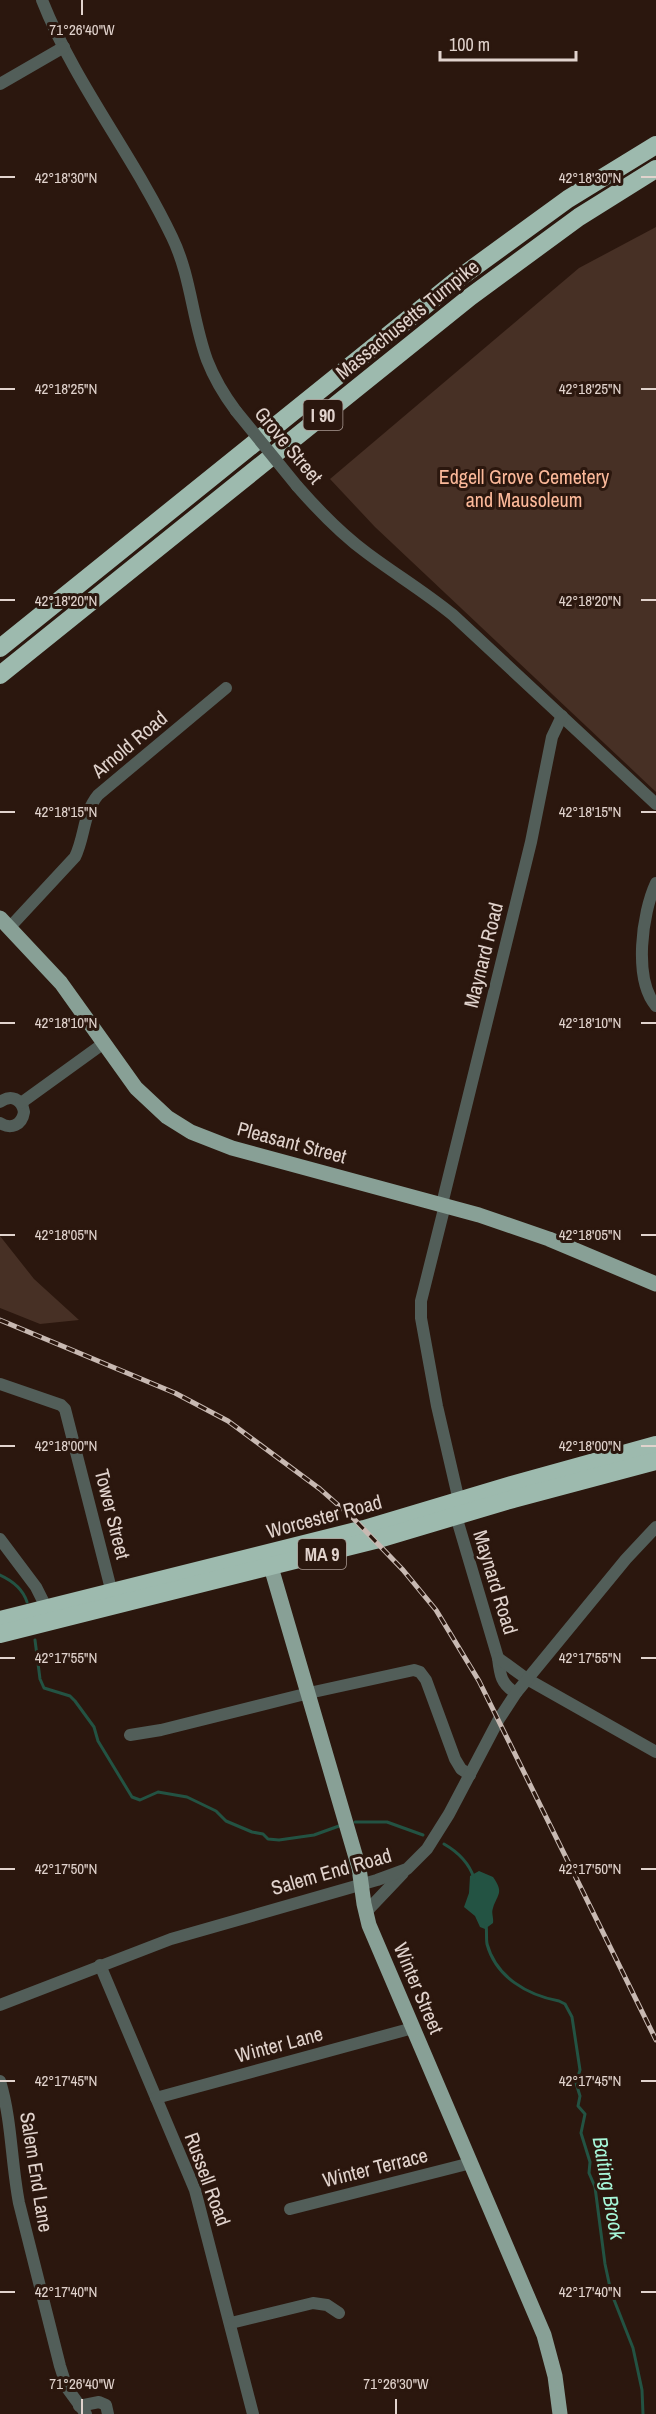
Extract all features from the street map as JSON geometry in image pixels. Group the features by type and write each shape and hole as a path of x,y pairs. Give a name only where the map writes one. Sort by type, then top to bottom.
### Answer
{"highway":[{"name":"Massachusetts Turnpike","path":"0,648 458,279 568,199 656,145"},
{"name":"Massachusetts Turnpike","path":"0,675 488,283 579,217 656,169"},
{"path":"598,1461 656,1439"},
{"name":"Worcester Road","path":"0,1634 402,1533 458,1508 598,1461 656,1445"},
{"name":"Worcester Road","path":"0,1620 354,1532 513,1498 651,1463"}],"main road":[{"name":"Pleasant Street","path":"5,922 60,983 147,1099 167,1118 191,1132 232,1148 443,1204 549,1239 656,1284"},
{"name":"Winter Street","path":"271,1567 359,1868 365,1913 544,2335 555,2376 560,2414"}],"street":[{"name":"Grove Street","path":"42,0 82,82 148,190 173,238 188,281 207,359 218,383 236,411 297,486 348,538 453,615 656,804"},
{"path":"0,84 64,47"},
{"name":"Arnold Road","path":"5,922 75,857 89,808 98,795 226,688"},
{"name":"Maynard Road","path":"516,1693 503,1684 458,1508 421,1318 421,1301 531,842 552,737 562,716"},
{"path":"656,883 645,910 643,936 645,987 656,1006"},
{"path":"21,1103 104,1043"},
{"path":"0,1102 11,1098 21,1103 24,1112 21,1122 9,1127 0,1123"},
{"name":"Tower Street","path":"0,1384 61,1405 65,1409 112,1593"},
{"name":"Salem End Road","path":"0,2005 100,1965 209,1927 407,1869 434,1840 499,1719 516,1693 626,1559 656,1527"},
{"path":"0,1539 36,1587 47,1609"},
{"name":"Maynard Road","path":"498,1658 527,1679 656,1752"},
{"path":"130,1735 161,1730 406,1670 417,1670 426,1680 458,1765 470,1775"},
{"path":"365,1913 407,1869"},
{"name":"Russell Road","path":"100,1965 195,2190 253,2414"},
{"name":"Winter Lane","path":"156,2098 413,2028"},
{"name":"Salem End Lane","path":"0,2080 10,2122 14,2176 19,2203 67,2388 82,2410 99,2402 106,2405 108,2414"},
{"name":"Winter Terrace","path":"290,2209 471,2163"},
{"path":"231,2323 313,2303 327,2306 339,2313"}],"green space":[{"name":"Edgell Grove Cemetery and Mausoleum","path":"656,227 656,792 375,527 330,479 579,268"},
{"path":"0,1236 34,1279 79,1320 40,1324 0,1308"}],"shaded area":[{"path":"479,1871 493,1877 499,1890 492,1910 493,1923 485,1929 480,1927 475,1916 464,1907 469,1893 470,1876"}],"waterway":[{"name":"Baiting Brook","path":"0,1575 16,1586 23,1593 27,1602"},
{"name":"Baiting Brook","path":"35,1640 40,1679 44,1688 70,1696 75,1701 94,1727 98,1741 132,1797 140,1800 158,1792 187,1797 216,1811 226,1821 263,1834 268,1839 279,1840 314,1835 339,1826"},
{"name":"Baiting Brook","path":"355,1822 387,1822 423,1835"},
{"name":"Baiting Brook","path":"444,1844 462,1858 474,1878"},
{"name":"Baiting Brook","path":"486,1925 487,1944 491,1956 505,1975 525,1989 565,2004 572,2017 580,2070 576,2083 580,2096 578,2106 585,2114 581,2133 590,2162 589,2173 595,2187 611,2292 633,2348 642,2390 643,2414"}],"railway":[{"path":"0,1320 175,1393 228,1421 320,1489 354,1519 403,1570 436,1610 479,1681 656,2040"}]}
